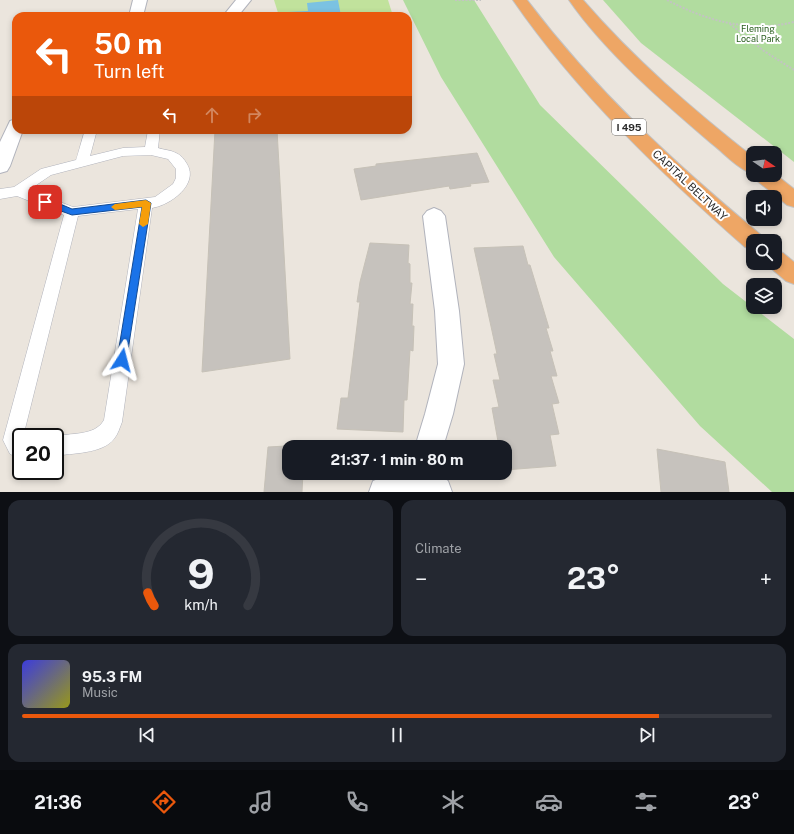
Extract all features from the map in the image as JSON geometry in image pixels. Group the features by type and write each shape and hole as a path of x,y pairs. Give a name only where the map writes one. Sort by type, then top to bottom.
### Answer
{"highway":[{"name":"CAPITAL BELTWAY","path":"520,0 559,52 602,99 664,162 746,235"},
{"path":"576,0 617,46 664,92 746,161"},
{"path":"772,182 794,200"},
{"path":"782,265 794,275"}],"street":[{"path":"137,12 140,0"},
{"path":"234,12 244,0"},
{"path":"0,166 12,134"},
{"path":"431,440 451,364 447,311 434,216"},
{"path":"384,492 426,480"}],"lane":[{"path":"82,162 90,134"},
{"path":"151,151 153,134"},
{"path":"0,194 18,191 46,172 123,152 151,151 172,156 179,162 183,169 183,178 178,187 158,202 72,212 18,191"},
{"path":"64,445 96,440 107,433 113,422 146,203"},
{"path":"16,428 72,212"}],"path":[{"path":"455,0 482,0"},
{"path":"667,0 683,10 713,20 729,23 775,26 794,22"},
{"path":"729,23 764,51 794,70"}],"green space":[{"path":"274,0 388,0 392,12 278,12"},
{"path":"403,0 474,0 540,105 723,284 746,302 746,314 762,314 794,339 794,492 772,492 700,426 554,257 441,77 412,18 412,12 409,12"},
{"name":"Fleming Local Park","path":"603,0 794,0 794,162 782,153 782,146 773,146 641,43"}],"water":[{"path":"338,0 340,12 288,12 308,11 307,3"}],"building":[{"path":"215,134 277,134 290,359 202,372"},
{"path":"477,153 489,182 470,184 471,186 450,189 449,186 361,200 354,169 376,166 376,164"},
{"path":"370,243 409,245 408,263 410,264 410,283 412,283 410,304 413,304 412,326 414,326 413,351 410,350 407,400 404,400 403,432 337,429 341,398 348,398 360,302 357,302 360,282"},
{"path":"523,246 549,328 546,328 553,351 550,351 557,376 551,376 559,403 552,404 559,434 550,435 556,466 512,469 512,440 498,440 492,408 499,407 493,380 500,380 494,354 497,354 474,248"},
{"path":"282,446 282,480 303,480 302,492 264,492 268,447"},
{"path":"657,449 725,462 729,492 661,492"}],"slow traffic":[{"path":"115,207 146,203 143,224"}],"route":[{"path":"45,202 72,212 146,203 122,360"}]}
